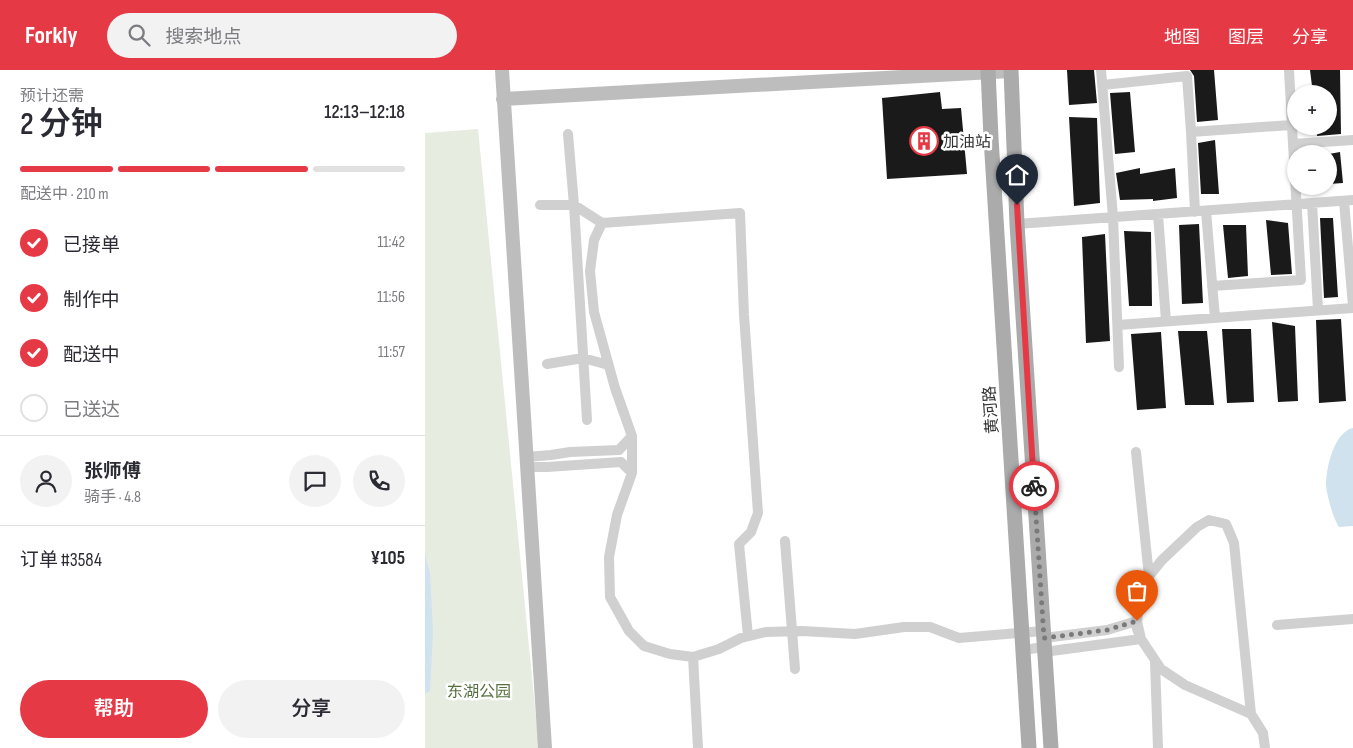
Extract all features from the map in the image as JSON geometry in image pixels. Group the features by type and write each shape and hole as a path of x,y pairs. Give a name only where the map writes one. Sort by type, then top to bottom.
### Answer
{"main road":[{"path":"1011,70 1017,224 1051,748"},
{"name":"黄河路","path":"988,71 1029,748"}],"street":[{"path":"502,70 545,748"},
{"path":"503,99 1011,70"},
{"path":"1101,70 1113,217 1119,367"},
{"path":"1289,70 1290,85"},
{"path":"1103,85 1187,76 1195,212"},
{"path":"1191,132 1287,125"},
{"path":"569,134 587,420"},
{"path":"1292,135 1301,280"},
{"path":"1293,144 1353,140"},
{"path":"1017,224 1349,201 1351,256"},
{"path":"1312,203 1318,310"},
{"path":"540,205 574,205 603,223 740,213 744,315 758,513 751,532 739,544 748,636"},
{"path":"1206,211 1215,318"},
{"path":"1159,214 1166,321"},
{"path":"603,223 594,240 590,271 594,312 615,388 632,436 632,473 617,515 609,557 610,597 629,631 644,646 670,654 693,657 719,649 741,638 766,632 855,634 903,626 930,627 959,638 1022,632 1044,642 1141,639"},
{"path":"1212,286 1316,280"},
{"path":"1118,325 1353,308"},
{"path":"547,364 583,358 605,364"},
{"path":"527,462 570,452 619,450 632,436"},
{"path":"1136,452 1149,576"},
{"path":"527,462 547,467 621,462 632,473"},
{"path":"1251,714 1185,685 1161,669 1141,639 1137,629 1138,604 1145,581 1162,560 1197,527 1209,520 1225,524 1233,543 1251,714 1263,733 1265,748"},
{"path":"785,541 795,669"},
{"path":"1277,625 1353,619"},
{"path":"1023,650 1044,642 1107,630 1137,621"},
{"path":"693,657 698,748"},
{"path":"1155,660 1158,748"}],"green space":[{"name":"东湖公园","path":"478,129 539,748 425,748 425,133"}],"water":[{"path":"1353,428 1353,526 1339,527 1333,513 1326,485 1328,469 1336,443 1346,431"},
{"path":"425,555 430,573 433,632 430,691 425,694"}],"building":[{"path":"1067,70 1094,70 1097,103 1069,105"},
{"path":"1190,70 1214,70 1218,120 1197,122 1194,76"},
{"path":"1310,70 1340,70 1341,134 1337,134 1337,85 1312,85"},
{"name":"加油站","path":"940,92 942,109 961,108 967,174 887,179 882,98"},
{"path":"1130,92 1135,152 1115,154 1110,93"},
{"path":"1069,117 1097,118 1100,203 1074,206"},
{"path":"1215,140 1219,194 1201,194 1198,143"},
{"path":"1340,152 1343,183 1337,183 1337,153"},
{"path":"1140,168 1140,174 1175,168 1177,198 1153,201 1153,199 1120,200 1116,173"},
{"path":"1320,218 1333,218 1338,297 1324,298"},
{"path":"1266,220 1288,223 1292,274 1271,275"},
{"path":"1199,224 1203,303 1182,304 1179,225"},
{"path":"1223,225 1246,225 1248,276 1228,278"},
{"path":"1124,231 1151,232 1152,306 1129,306"},
{"path":"1105,234 1110,341 1086,343 1082,237"},
{"path":"1341,319 1346,401 1319,403 1316,320"},
{"path":"1272,322 1295,326 1298,401 1278,402"},
{"path":"1222,329 1251,329 1254,402 1227,403"},
{"path":"1178,331 1207,331 1214,405 1185,405"},
{"path":"1161,332 1166,408 1137,410 1131,334"}],"way so far":[{"path":"1034,486 1044,638 1107,630 1137,621"}],"place":[{"name":"加油站","path":"924,141"}],"route":[{"path":"1017,205 1034,486"}]}
